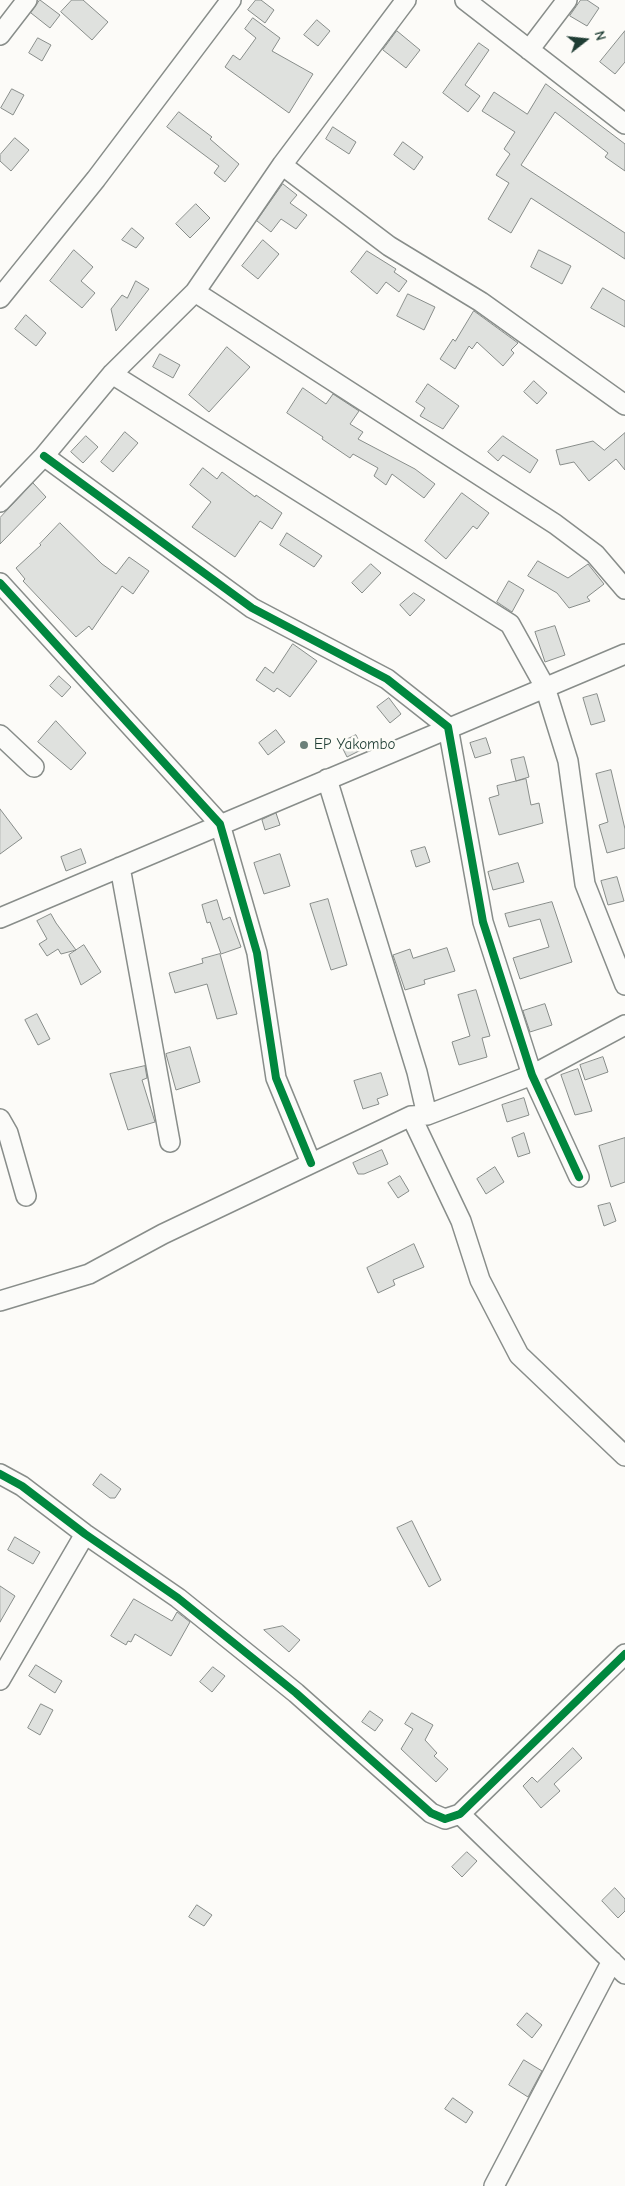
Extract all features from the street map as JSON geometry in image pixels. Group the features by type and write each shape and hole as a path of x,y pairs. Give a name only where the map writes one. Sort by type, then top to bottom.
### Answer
{"street":[{"path":"0,35 27,0"},
{"path":"0,298 96,179 232,0"},
{"path":"0,502 44,456 112,374 195,292 282,165 406,0"},
{"path":"465,0 625,124"},
{"path":"529,50 566,0"},
{"path":"282,165 389,246 481,302 625,406"},
{"path":"195,292 555,524 595,554 625,589"},
{"path":"112,374 510,624 545,687 568,761 585,884 625,985"},
{"path":"44,456 252,608 387,679 448,727 483,922 532,1075 579,1177"},
{"path":"0,583 220,824 257,953 276,1078 311,1163"},
{"path":"3,911 120,867 327,778 625,654"},
{"path":"0,735 34,767"},
{"path":"327,778 417,1072 419,1116 461,1222 480,1280 519,1355 625,1456"},
{"path":"120,867 170,1142"},
{"path":"0,1301 90,1274 164,1234 311,1163 419,1116 532,1075 625,1025"},
{"path":"0,1119 8,1134 26,1196"},
{"path":"0,1474 22,1486 85,1534 178,1598 296,1693 431,1813 446,1819 460,1814 625,1654"},
{"path":"0,1680 85,1534"},
{"path":"460,1814 618,1968 494,2186"}],"building":[{"path":"40,0 60,15 50,28 31,13"},
{"path":"72,0 83,0 108,22 92,40 61,12"},
{"path":"256,0 261,0 274,10 265,23 248,10"},
{"path":"581,0 587,0 599,8 587,26 570,16"},
{"path":"253,18 280,38 272,51 313,74 289,113 225,67 233,55 240,60 256,38 245,29"},
{"path":"317,20 330,31 318,46 304,35"},
{"path":"397,31 420,50 406,68 383,50"},
{"path":"625,31 625,62 615,74 600,62"},
{"path":"38,38 51,45 42,61 29,53"},
{"path":"479,43 489,50 465,85 480,96 468,112 443,93"},
{"path":"546,84 625,144 625,171 605,157 608,153 555,112 521,165 625,233 625,259 531,198 511,233 488,219 509,183 496,175 510,154 504,149 515,132 482,111 494,92 527,114"},
{"path":"12,89 24,95 13,115 1,108"},
{"path":"179,112 212,137 210,139 239,164 225,182 214,173 219,166 167,127"},
{"path":"333,127 356,142 349,154 326,139"},
{"path":"15,138 29,150 11,171 0,161 0,155"},
{"path":"403,142 423,157 414,170 394,155"},
{"path":"283,184 297,195 290,203 307,215 296,229 281,219 271,232 257,221"},
{"path":"196,204 210,218 190,238 176,224"},
{"path":"132,228 144,238 136,248 122,240"},
{"path":"263,240 279,254 258,279 242,266"},
{"path":"74,250 93,267 81,281 95,293 82,308 50,281"},
{"path":"539,250 571,266 562,284 531,267"},
{"path":"367,251 396,269 394,272 407,281 399,292 386,282 377,294 351,272"},
{"path":"136,281 149,289 116,331 111,309 122,295 127,298"},
{"path":"603,288 625,301 625,327 591,308"},
{"path":"408,294 435,307 424,330 397,316"},
{"path":"474,311 518,343 511,350 514,353 503,366 477,342 472,349 469,346 455,369 440,359 453,339 455,341"},
{"path":"26,315 46,333 36,346 15,329"},
{"path":"227,347 250,367 209,412 189,395"},
{"path":"160,354 180,365 173,378 153,367"},
{"path":"534,381 547,393 537,404 524,392"},
{"path":"428,384 459,406 443,429 420,416 425,408 416,402"},
{"path":"303,388 326,404 333,394 359,411 350,424 363,432 358,439 415,469 435,484 424,498 392,474 386,485 374,476 378,468 353,454 350,458 287,413"},
{"path":"125,432 138,443 113,472 101,462"},
{"path":"625,433 625,470 616,459 589,481 574,462 560,465 556,450 593,441 604,450"},
{"path":"86,436 98,447 83,463 71,452"},
{"path":"503,436 538,460 530,473 503,455 498,461 488,452"},
{"path":"203,468 217,479 222,472 255,497 256,495 282,513 272,529 260,521 235,557 192,527 211,502 190,485"},
{"path":"33,483 46,497 0,544 0,518"},
{"path":"462,493 489,513 477,529 473,526 446,559 425,541"},
{"path":"60,523 102,564 116,574 129,557 149,571 133,594 122,586 92,630 89,626 76,637 23,581 25,579 16,568 41,545"},
{"path":"287,533 322,556 314,567 280,545"},
{"path":"538,561 568,578 588,564 604,584 587,597 590,601 569,608 557,593 528,576"},
{"path":"371,564 381,573 362,593 352,583"},
{"path":"509,581 524,590 512,612 497,602"},
{"path":"414,593 425,600 410,616 400,605"},
{"path":"555,626 565,655 545,662 535,632"},
{"path":"293,644 317,661 290,697 277,688 274,692 256,680 265,667 273,673"},
{"path":"59,676 71,687 62,697 50,686"},
{"path":"597,694 605,721 591,725 583,698"},
{"path":"389,698 401,714 390,723 377,707"},
{"path":"56,721 86,753 71,770 38,742"},
{"path":"276,730 285,742 268,755 259,743"},
{"path":"356,735 363,749 347,757 340,743"},
{"path":"486,738 491,753 475,758 470,743"},
{"path":"524,757 529,777 516,781 511,760"},
{"path":"611,770 625,829 625,848 607,853 599,825 608,822 596,774"},
{"path":"526,779 531,805 539,803 543,823 499,835 489,798 499,795 497,786"},
{"path":"0,809 22,838 0,854"},
{"path":"276,813 280,825 265,830 262,820"},
{"path":"425,847 430,862 416,867 411,851"},
{"path":"81,849 86,863 66,871 61,857"},
{"path":"280,854 290,886 264,894 254,863"},
{"path":"518,863 524,882 493,890 488,872"},
{"path":"617,877 624,901 608,905 601,881"},
{"path":"328,899 347,965 331,970 310,904"},
{"path":"217,900 223,920 230,917 241,947 221,954 210,922 207,923 202,905"},
{"path":"552,902 572,962 520,979 513,958 549,947 540,919 509,927 505,914"},
{"path":"51,914 76,950 61,954 58,949 47,956 39,944 47,939 37,921"},
{"path":"84,945 101,972 81,985 69,955"},
{"path":"447,948 455,971 424,980 425,984 405,990 393,955 410,949 413,958"},
{"path":"220,954 237,1014 217,1019 207,984 175,993 169,973 203,963 202,959"},
{"path":"476,990 490,1036 482,1038 487,1057 459,1065 452,1042 470,1036 458,995"},
{"path":"545,1004 552,1025 530,1032 523,1011"},
{"path":"37,1014 50,1039 38,1045 25,1020"},
{"path":"190,1047 200,1082 176,1090 166,1054"},
{"path":"603,1057 608,1072 585,1080 580,1065"},
{"path":"145,1066 147,1078 142,1080 155,1122 128,1130 110,1074"},
{"path":"578,1069 592,1111 575,1115 561,1075"},
{"path":"381,1073 388,1095 377,1099 379,1104 363,1109 354,1081"},
{"path":"524,1098 529,1115 507,1122 502,1105"},
{"path":"524,1133 530,1153 518,1157 512,1138"},
{"path":"625,1138 625,1182 611,1187 599,1146"},
{"path":"382,1150 388,1164 364,1174 358,1174 353,1163"},
{"path":"495,1167 504,1182 486,1194 477,1179"},
{"path":"400,1176 409,1191 398,1198 388,1183"},
{"path":"610,1203 616,1221 604,1226 598,1206"},
{"path":"414,1244 424,1267 393,1280 395,1285 378,1293 367,1268"},
{"path":"101,1474 121,1489 115,1498 110,1498 93,1485"},
{"path":"412,1521 441,1580 429,1587 397,1528"},
{"path":"15,1537 40,1552 33,1564 8,1550"},
{"path":"0,1586 15,1596 0,1622"},
{"path":"134,1599 172,1621 177,1612 190,1622 171,1656 135,1634 131,1642 128,1641 126,1645 111,1636"},
{"path":"283,1626 300,1640 289,1652 264,1630"},
{"path":"36,1665 62,1681 55,1693 29,1676"},
{"path":"213,1667 225,1676 212,1692 200,1682"},
{"path":"41,1704 53,1710 40,1735 28,1728"},
{"path":"370,1711 383,1720 375,1731 362,1722"},
{"path":"412,1713 433,1725 425,1740 437,1753 434,1756 448,1769 436,1782 401,1749 413,1729 405,1724"},
{"path":"573,1748 582,1758 554,1784 560,1791 541,1808 523,1786 532,1777 537,1782"},
{"path":"467,1852 477,1861 462,1877 452,1867"},
{"path":"615,1888 625,1899 625,1911 618,1918 602,1901"},
{"path":"197,1905 212,1915 204,1926 189,1917"},
{"path":"527,2013 542,2025 532,2038 517,2025"},
{"path":"524,2060 542,2071 528,2097 509,2085"},
{"path":"453,2098 473,2112 466,2123 445,2109"}],"cycle path":[{"path":"44,456 252,608 387,679 448,727 483,922 532,1075 579,1177"},
{"path":"0,583 220,824 257,953 276,1078 311,1163"},
{"path":"0,1474 22,1486 85,1534 178,1598 296,1693 431,1813 445,1819 460,1814 625,1654"}],"place":[{"name":"EP Yakombo","path":"304,745"}]}
